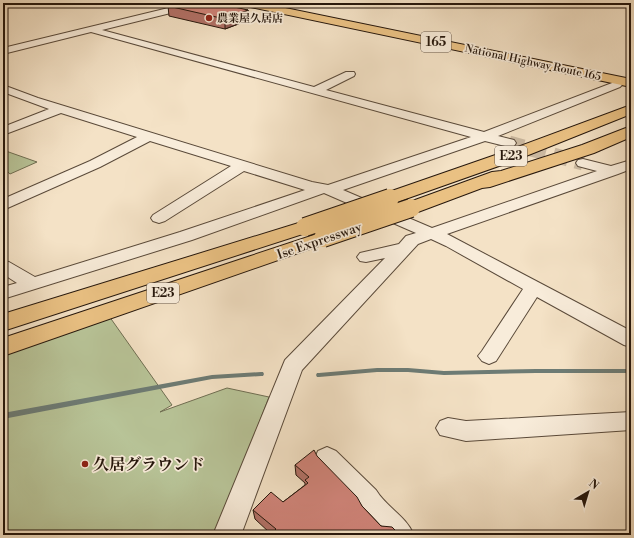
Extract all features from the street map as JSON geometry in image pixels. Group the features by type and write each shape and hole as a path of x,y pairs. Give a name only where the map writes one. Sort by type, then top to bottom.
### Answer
{"highway":[{"name":"National Highway Route 165","path":"246,3 631,83"},
{"name":"National Highway Route 165","path":"267,3 631,77"},
{"name":"Ise Expressway","path":"3,347 314,233 390,198 510,156 631,109"},
{"name":"Ise Expressway","path":"3,323 314,233 411,208 527,166 631,124"},
{"path":"411,208 588,149 631,131"}],"street":[{"path":"3,51 200,3"},
{"path":"92,30 509,143"},
{"path":"316,90 350,74"},
{"path":"3,294 186,236 483,137 616,85"},
{"path":"3,88 60,109 243,166 326,190 452,242 631,340"},
{"path":"3,131 60,109"},
{"path":"3,205 95,164 149,136"},
{"path":"583,163 631,176"},
{"path":"227,535 293,366 412,240 631,164"},
{"path":"159,218 243,166"},
{"path":"366,258 404,248"},
{"path":"3,266 33,284"},
{"path":"489,356 534,287"},
{"path":"448,428 466,431 631,421"},
{"path":"327,458 367,498 371,506 400,535"}],"green space":[{"path":"3,150 37,162 10,174 3,168"},
{"path":"109,316 172,405 160,412 227,388 269,397 216,535 3,535 3,352"}],"building":[{"path":"180,3 216,3 248,10 225,19 168,6"},
{"path":"314,450 317,456 357,497 362,506 381,526 392,527 396,531 394,532 398,535 270,535 276,529 253,510 271,492 283,502 308,483 305,480 309,477 295,465"}],"waterway":[{"path":"319,375 377,370 408,370 444,373 631,371"},
{"path":"3,416 212,377 261,374"}],"tunnel":[{"path":"509,143 583,163"}],"place":[{"name":"農業屋久居店","path":"209,18"},
{"name":"久居グラウンド","path":"85,464"}]}
